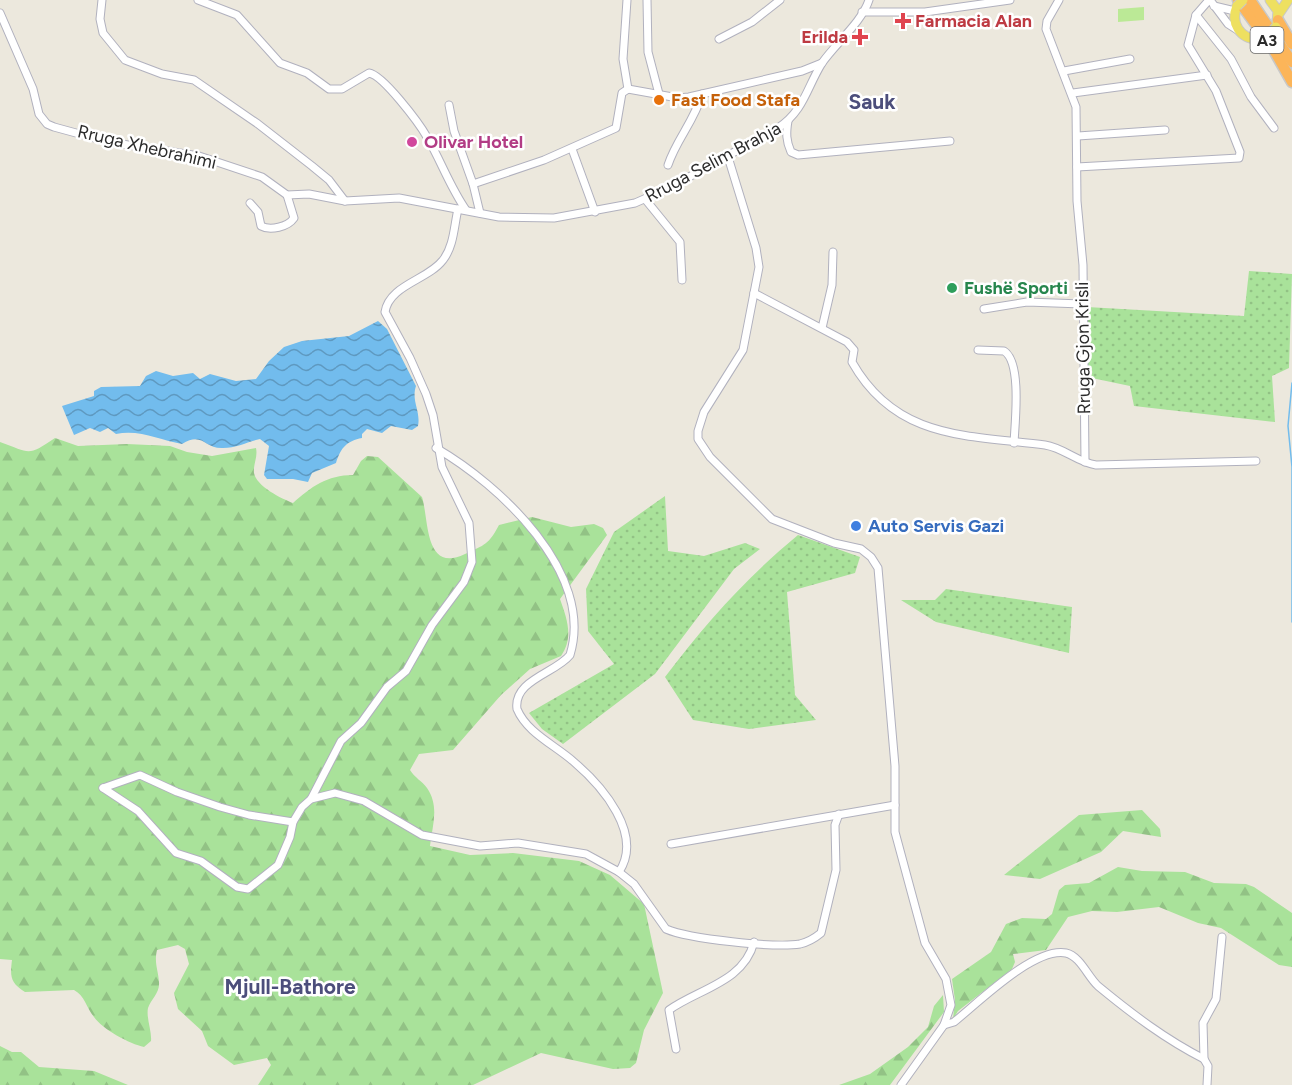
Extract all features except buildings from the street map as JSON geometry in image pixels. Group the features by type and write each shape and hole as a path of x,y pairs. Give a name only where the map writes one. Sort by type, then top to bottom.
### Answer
{"highway":[{"name":"A3","path":"1250,0 1292,62"},
{"name":"A3","path":"1237,4 1270,45 1292,82"},
{"path":"1278,20 1292,44"},
{"path":"1256,39 1275,60 1292,93"}],"main road":[{"path":"1270,0 1278,20"},
{"path":"1237,4 1235,23 1239,31 1256,39 1270,35 1288,0"}],"street":[{"path":"102,0 100,19 103,33 125,60 162,74 194,80 258,124 312,166 329,180 345,201"},
{"path":"198,0 237,15 280,63 313,76 328,88 342,89 369,73 379,77 420,125 462,210 444,259 424,277 393,295 386,304 385,312 426,394 433,415 436,448 447,481 469,523 471,562 465,582 432,625 418,654 406,671 387,687 360,723 341,741 311,799 293,822 290,837 278,865 245,889 226,881 201,861 176,853 138,811 103,788 140,775 177,792 220,807 249,815 293,822"},
{"path":"627,0 623,59 628,89"},
{"path":"647,0 648,52 659,94"},
{"path":"719,39 752,22 780,0"},
{"name":"Rruga Selim Brahja","path":"462,210 537,220 595,212 645,199 728,157 789,121 810,91 822,63 869,0"},
{"path":"862,12 926,12 1010,0"},
{"name":"Rruga Gjon Krisli","path":"1059,0 1047,21 1046,29 1073,93 1078,136 1077,168 1083,265 1085,462"},
{"path":"1077,168 1239,158 1240,152 1207,75 1188,45 1196,15 1211,2 1237,4"},
{"path":"1211,2 1228,24 1239,31"},
{"name":"Rruga Xhebrahimi","path":"0,13 33,89 39,114 47,124 101,140 199,156 262,177 287,195"},
{"path":"1196,15 1231,59 1251,97 1274,128"},
{"path":"1064,71 1130,59"},
{"path":"473,184 572,149 616,128 622,93 628,89 678,98 802,71 822,63"},
{"path":"1073,93 1207,75"},
{"path":"668,165 674,145 699,106 702,94"},
{"path":"449,105 454,131 473,184 480,213"},
{"path":"789,121 786,136 791,153 798,156 950,141"},
{"path":"1078,136 1165,130"},
{"path":"572,149 595,212"},
{"path":"728,157 758,256 754,293 743,350 704,412 698,439 710,457 772,519 794,529 861,549 871,557 878,568 894,766 896,838 927,949 946,979 951,1005 944,1025 901,1085"},
{"path":"250,203 258,213 261,226 272,229 294,218 287,195 309,194 345,201 399,198 462,210"},
{"path":"645,199 680,242 682,280"},
{"path":"822,328 832,285 833,252"},
{"path":"754,293 822,328 854,350 852,362 876,395 914,423 968,437 1047,445 1085,462 1104,465 1256,461"},
{"path":"984,309 1027,302 1082,304"},
{"path":"978,350 1004,351 1012,360 1016,377 1014,443"},
{"path":"436,448 468,466 493,489 541,539 563,580 576,618 570,655 536,678 519,695 517,709 531,729 579,766 613,807 628,843 624,864 619,872"},
{"path":"311,799 335,793 352,797 422,834 480,846 518,843 576,851 619,872 634,884 666,929 754,942 801,944 821,933 836,870 836,825 839,814"},
{"path":"671,844 895,805"},
{"path":"1207,1085 1208,1066 1204,1059 1203,1023 1216,999 1222,937"},
{"path":"676,1049 669,1010 733,974 749,958 754,942"},
{"path":"944,1025 954,1022 1038,958 1067,953 1073,956 1100,987 1153,1030 1204,1059"}],"green space":[{"path":"1144,7 1144,20 1118,22 1118,9"},
{"path":"1249,271 1292,274 1289,368 1272,376 1275,422 1134,406 1130,386 1087,377 1087,307 1244,316"},
{"path":"55,438 78,446 127,444 170,446 187,452 212,456 256,448 254,473 259,483 293,503 320,483 335,477 353,475 361,461 367,456 378,457 422,497 431,541 435,551 442,557 452,558 465,554 486,543 499,525 532,517 571,527 594,524 603,528 607,535 560,599 568,628 567,642 561,656 530,669 501,695 453,750 419,754 410,770 427,788 433,802 434,817 430,846 470,855 513,853 579,861 610,875 644,904 663,993 644,1030 636,1063 630,1068 613,1069 541,1053 473,1085 258,1085 271,1065 267,1058 234,1065 208,1046 202,1031 178,1009 174,993 189,964 185,949 178,945 157,950 159,986 148,1008 151,1041 144,1047 124,1039 98,1022 81,995 74,990 25,992 16,985 11,975 12,960 0,959 0,442 24,451 33,451"},
{"path":"665,496 668,551 704,556 745,543 760,549 734,569 655,674 563,744 542,729 529,713 614,664 588,631 586,589 614,532"},
{"path":"798,535 860,557 855,573 787,592 795,695 816,720 749,729 693,720 665,677 727,602"},
{"path":"946,589 1072,607 1069,653 936,622 901,600 935,600"},
{"path":"1142,810 1160,829 1161,837 1123,831 1101,852 1040,879 1004,875 1079,815"},
{"path":"1118,867 1142,871 1185,872 1214,883 1246,884 1254,887 1292,913 1292,967 1279,965 1221,928 1198,923 1159,907 1117,912 1092,911 1068,917 1046,950 1013,954 1015,962 1012,969 958,1011 953,1019 955,1000 952,979 991,952 1006,924 1022,918 1046,919 1052,914 1059,890 1065,885 1089,883"},
{"path":"943,995 944,1012 890,1085 839,1085 870,1074 908,1047 928,1027 934,1006"},
{"path":"0,1046 12,1052 21,1052 39,1067 94,1071 128,1085 0,1085"}],"water":[{"path":"378,321 387,329 416,386 418,426 412,430 391,426 382,433 367,429 362,434 362,438 345,446 336,463 312,473 308,482 293,479 267,479 264,475 269,446 260,439 228,448 217,448 195,439 182,444 141,434 116,434 108,428 100,432 90,428 74,435 62,406 94,396 94,391 101,387 140,386 146,376 156,371 173,376 193,373 200,379 210,374 236,381 256,379 269,361 284,347 302,341 349,336"}],"waterway":[{"path":"1292,383 1288,426 1292,467 1292,622"}],"place":[{"name":"Farmacia Alan","path":"903,21"},
{"name":"Erilda","path":"860,37"},
{"name":"Fast Food Stafa","path":"659,100"},
{"name":"Olivar Hotel","path":"412,142"},
{"name":"Fushë Sporti","path":"952,288"},
{"name":"Auto Servis Gazi","path":"856,526"}],"district":[{"name":"Sauk","path":"872,101"},
{"name":"Mjull-Bathore","path":"290,986"}]}
